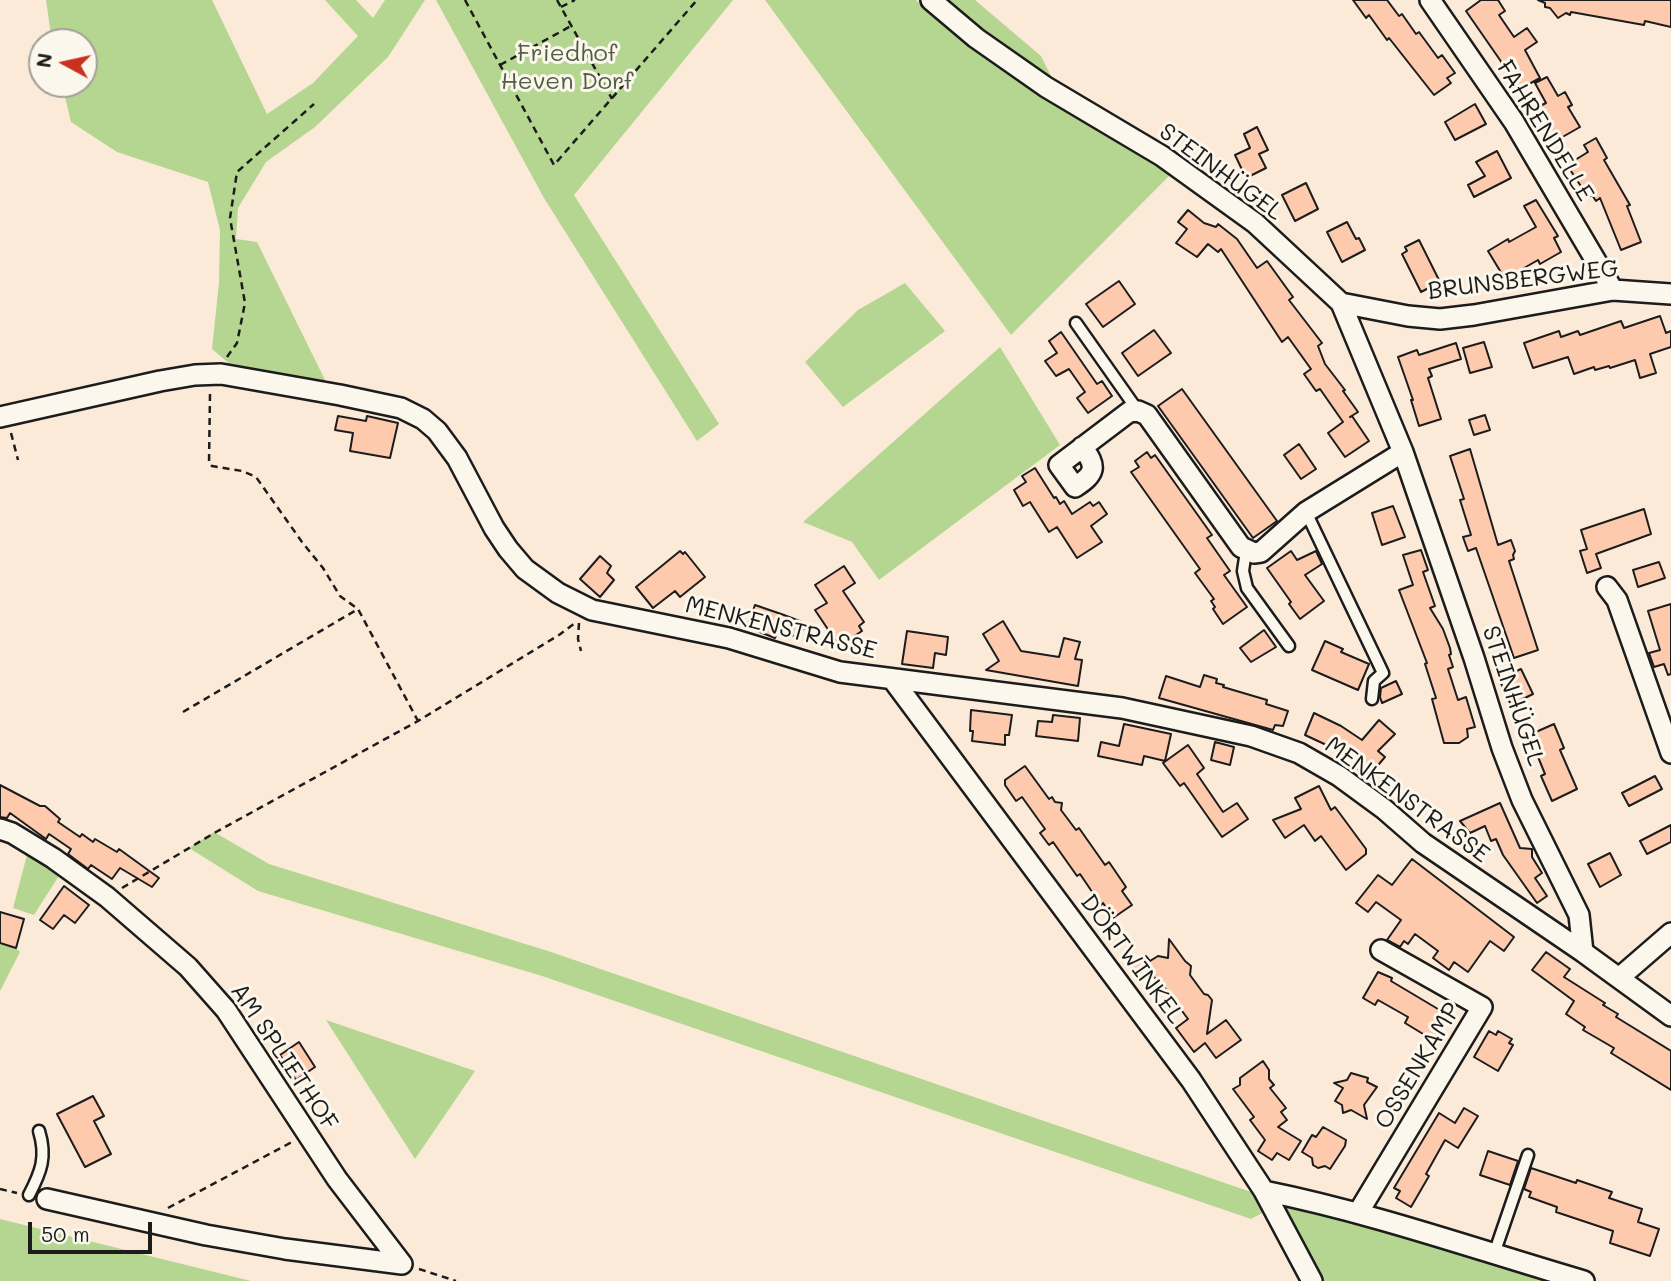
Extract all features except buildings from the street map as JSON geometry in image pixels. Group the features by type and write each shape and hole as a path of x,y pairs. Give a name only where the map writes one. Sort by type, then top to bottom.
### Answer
{"street":[{"name":"STEINHÜGEL","path":"931,0 976,38 1046,87 1162,156 1255,223 1341,303 1403,452 1522,800 1579,915 1583,952"},
{"name":"FAHRENDELLE","path":"1430,0 1514,122 1613,290"},
{"name":"BRUNSBERGWEG","path":"1341,303 1408,316 1440,318 1474,315 1613,290 1671,294"},
{"name":"MENKENSTRASSE","path":"3,417 160,382 212,374 240,376 401,408 423,419 437,431 457,458 494,528 525,569 558,593 595,612 729,638 832,670 1122,708 1251,736 1299,753 1339,776 1384,809 1423,843 1583,952 1671,1016"},
{"path":"1083,447 1129,412 1138,411 1147,415 1246,551 1254,553 1261,552 1306,512 1403,452"},
{"path":"1607,587 1617,600 1671,753"},
{"name":"DÖRTWINKEL","path":"893,680 1191,1080 1264,1191 1312,1281"},
{"name":"AM SPLIETHOF","path":"0,829 12,833 53,858 107,897 188,967 226,1010 337,1179 402,1264"},
{"path":"1619,978 1671,933"},
{"name":"OSSENKAMP","path":"1358,1213 1482,1007 1381,950"},
{"path":"1264,1191 1358,1213 1584,1281"},
{"path":"38,1197 285,1249 402,1264"}],"lane":[{"path":"1076,323 1138,411"},
{"path":"1306,512 1383,673 1374,681 1372,699"},
{"path":"1246,551 1243,571 1247,588 1289,646"},
{"path":"38,1197 44,1148 39,1131"},
{"path":"1494,1254 1528,1155"}],"path":[{"path":"465,0 554,165 697,0"},
{"path":"557,0 612,99"},
{"path":"561,7 575,0"},
{"path":"500,65 571,26"},
{"path":"314,104 237,172 230,218 245,303 237,343 212,374 209,463 215,468 242,471 256,477 323,568 340,596 358,609 418,721"},
{"path":"3,417 18,460"},
{"path":"183,712 358,609"},
{"path":"107,897 216,832 418,721 580,620 578,639 581,651"},
{"path":"144,1221 308,1134"},
{"path":"402,1264 456,1281"}],"green space":[{"path":"46,0 212,0 267,114 313,83 358,36 325,0 356,0 373,18 385,0 425,0 388,57 315,127 266,162 238,208 236,239 257,242 327,384 238,371 212,349 219,283 220,230 208,182 117,152 71,122 65,98 98,98 98,28 50,28"},
{"name":"Friedhof Heven Dorf","path":"436,0 733,0 574,195 719,424 697,441 544,198"},
{"path":"765,0 916,0 970,45 1039,95 1170,175 1011,335"},
{"path":"943,0 975,0 1041,56 1055,84 977,28"},
{"path":"905,283 945,331 843,407 805,362 858,310"},
{"path":"1000,347 1060,445 879,580 852,542 803,522"},
{"path":"214,832 269,864 551,952 1257,1194 1266,1211 1251,1219 542,976 258,891 189,848"},
{"path":"27,855 60,874 34,915 13,908"},
{"path":"0,943 20,952 0,991"},
{"path":"326,1020 475,1071 415,1159"},
{"path":"1293,1203 1555,1281 1321,1281 1279,1208"},
{"path":"0,1219 251,1281 0,1281"}]}
